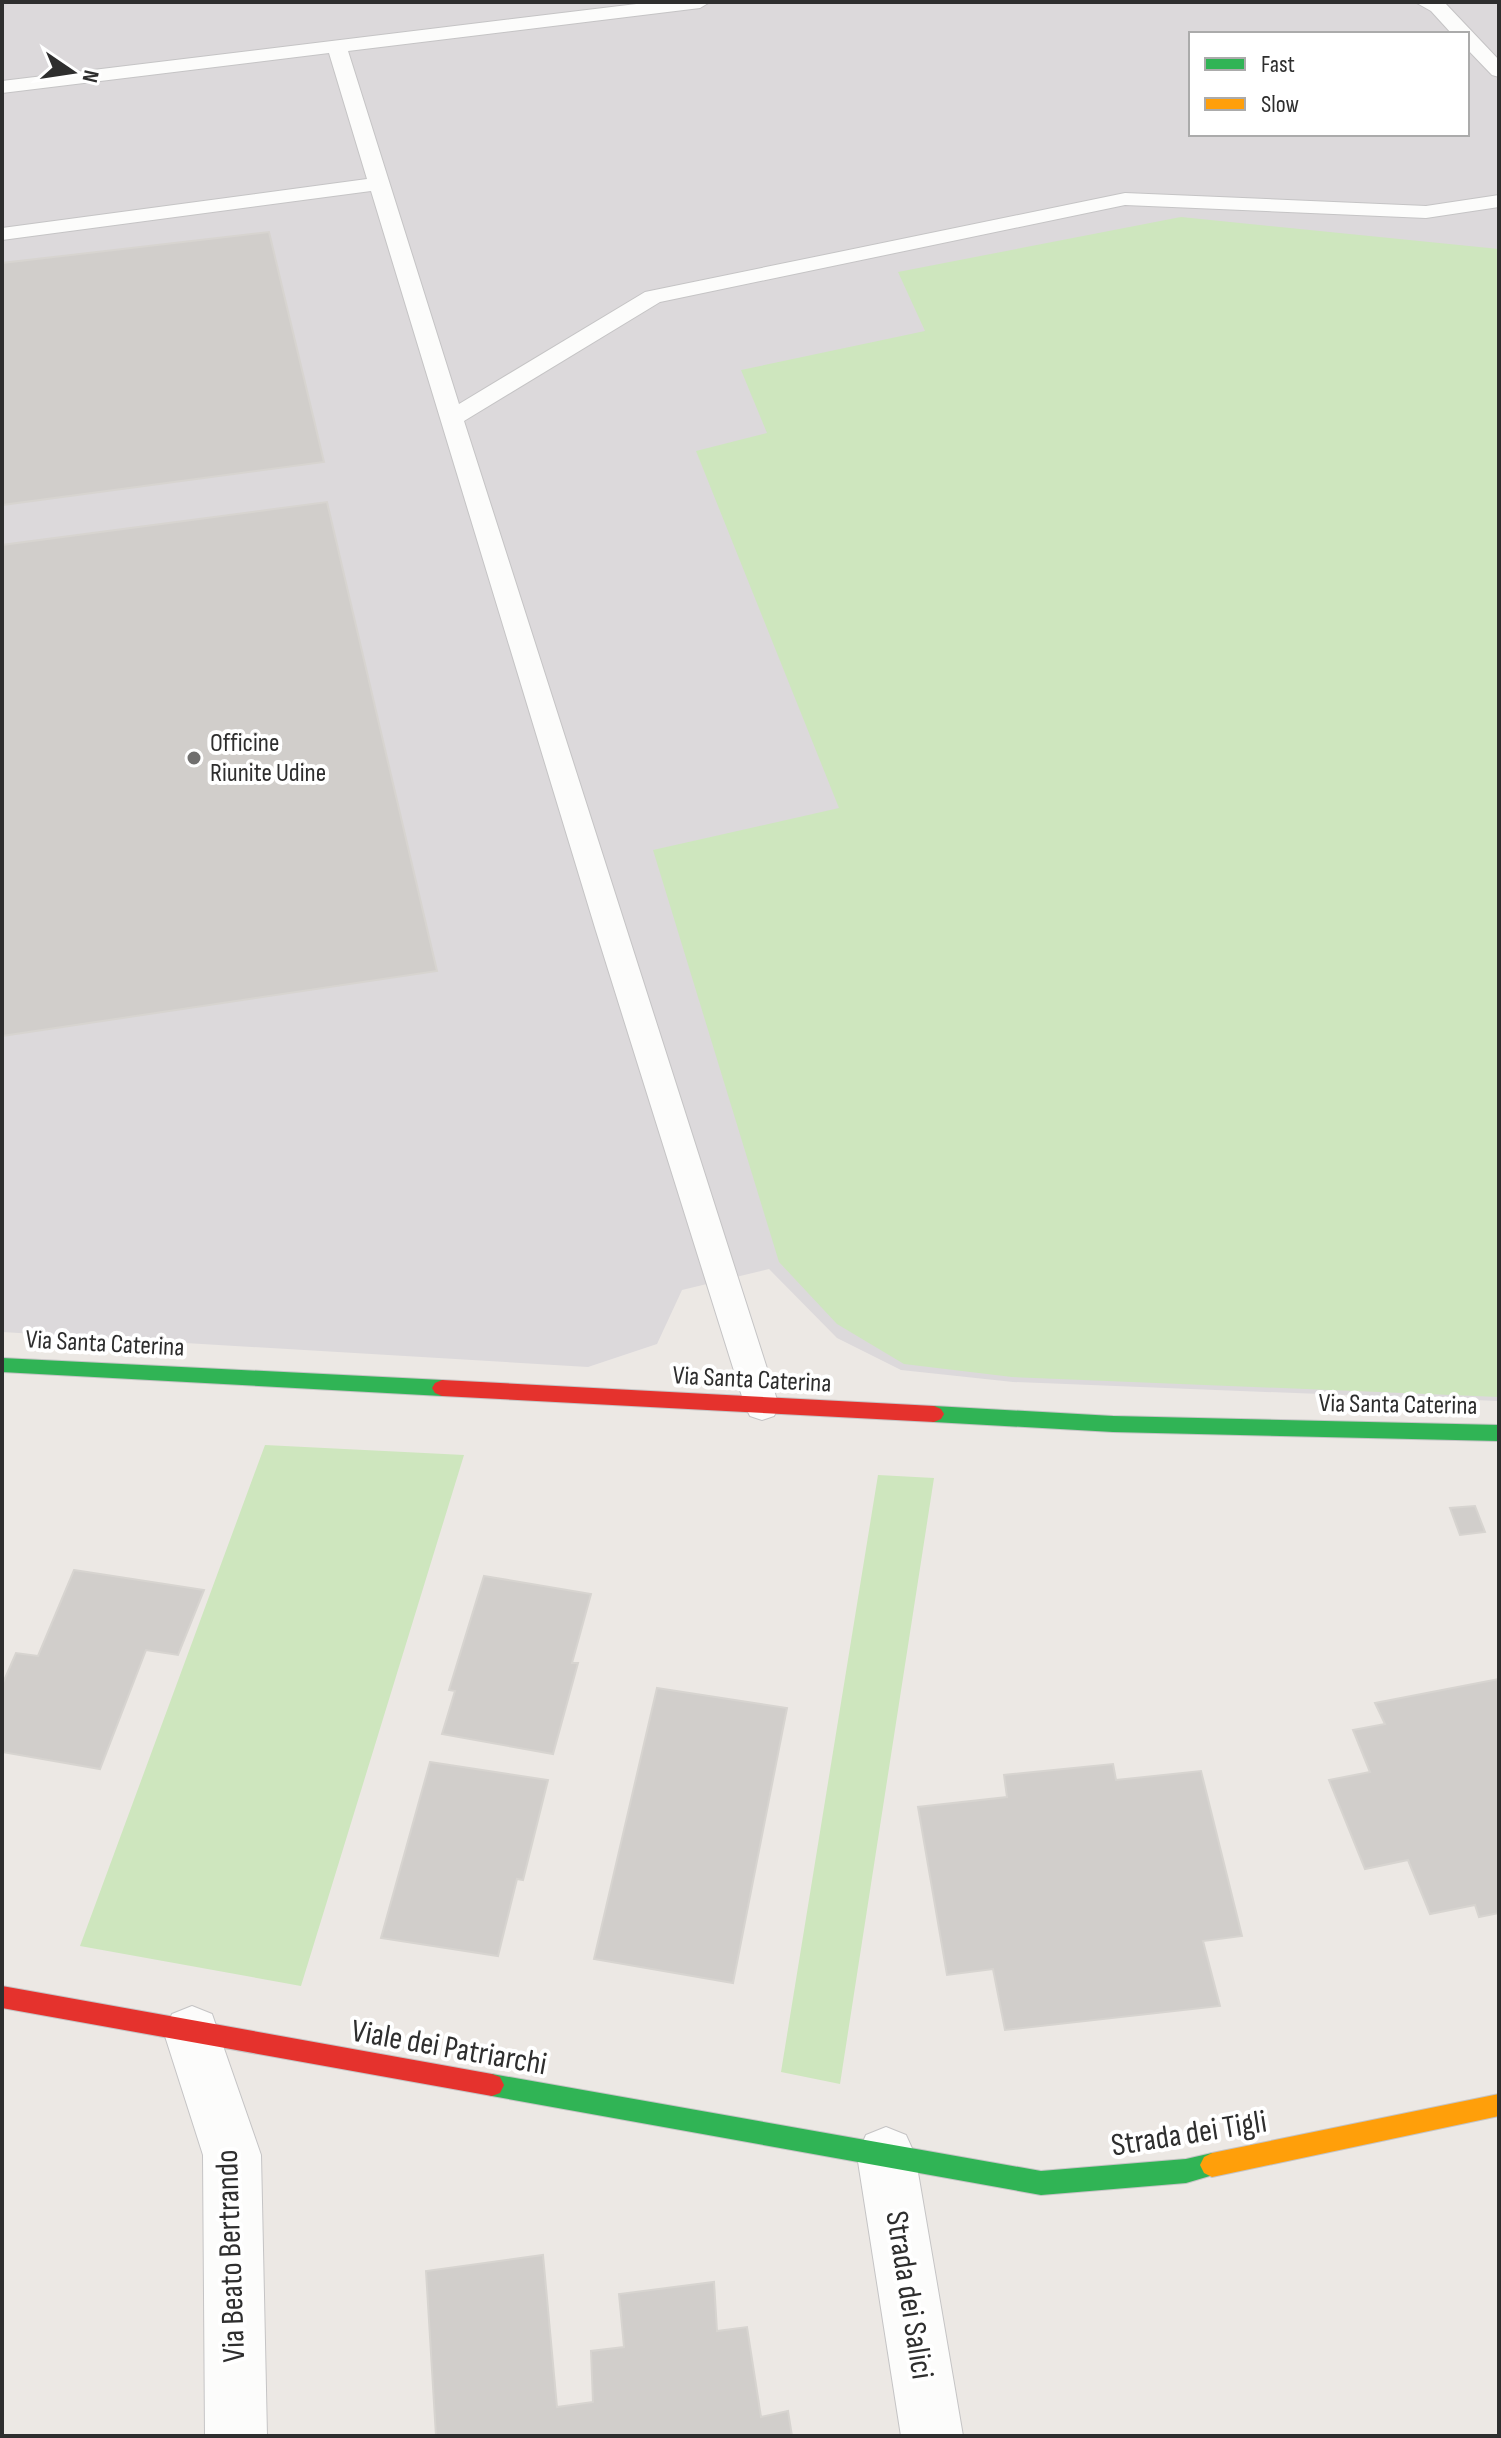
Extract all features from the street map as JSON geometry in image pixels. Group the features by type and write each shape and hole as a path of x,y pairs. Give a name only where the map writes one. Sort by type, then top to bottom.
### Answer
{"street":[{"name":"Via Santa Caterina","path":"2,1365 1113,1424 1499,1433"},
{"name":"Viale dei Patriarchi","path":"2,1997 886,2155"},
{"name":"Via Beato Bertrando","path":"192,2033 232,2155 236,2436"},
{"name":"Strada dei Tigli","path":"886,2155 1041,2183 1186,2171 1499,2105"},
{"name":"Strada dei Salici","path":"886,2155 932,2436"}],"lane":[{"path":"2,87 700,2"},
{"path":"1425,2 1438,7 1461,32"},
{"path":"1469,40 1499,71"},
{"path":"337,47 762,1406"},
{"path":"2,234 379,184"},
{"path":"452,418 653,297 805,265 1125,199 1426,212 1499,201"}],"shaded area":[{"path":"2,2 1499,2 1499,1401 1013,1382 901,1370 837,1338 769,1269 682,1290 657,1344 588,1367 2,1332"}],"green space":[{"path":"1181,217 1499,249 1499,1397 1012,1377 904,1364 837,1324 779,1262 653,850 839,808 696,451 767,433 741,370 925,331 898,272"},
{"path":"265,1445 464,1455 301,1986 80,1946"},
{"path":"878,1475 934,1478 840,2084 781,2072"}],"building":[{"path":"269,232 324,462 2,505 2,263"},
{"name":"Officine Riunite Udine","path":"327,502 437,971 2,1036 2,545"},
{"path":"1475,1506 1485,1532 1460,1535 1450,1508"},
{"path":"74,1570 204,1590 178,1655 146,1650 100,1769 2,1752 2,1685 16,1653 38,1656"},
{"path":"484,1576 591,1594 572,1663 578,1663 553,1754 442,1734 455,1691 449,1690"},
{"path":"1499,1679 1499,1913 1479,1917 1475,1905 1430,1914 1408,1860 1365,1869 1329,1780 1370,1772 1353,1730 1385,1724 1375,1703"},
{"path":"657,1688 787,1708 733,1983 594,1959"},
{"path":"430,1762 548,1780 523,1880 517,1879 498,1956 381,1938"},
{"path":"1113,1764 1116,1780 1201,1771 1242,1936 1203,1941 1220,2006 1005,2030 993,1969 947,1975 918,1807 1007,1797 1004,1775"},
{"path":"543,2255 557,2407 593,2402 591,2351 624,2347 619,2294 714,2282 717,2331 747,2327 761,2417 788,2411 792,2436 436,2436 426,2271"}],"traffic: fast":[{"path":"2,1365 442,1388"},
{"path":"934,1414 1113,1424 1499,1433"},
{"path":"492,2085 1041,2183 1186,2171 1212,2165"}],"traffic: slow":[{"path":"1212,2165 1499,2105"}],"traffic: jam":[{"path":"442,1388 934,1414"},
{"path":"2,1997 492,2085"}],"place":[{"name":"Officine Riunite Udine","path":"194,758"}]}
